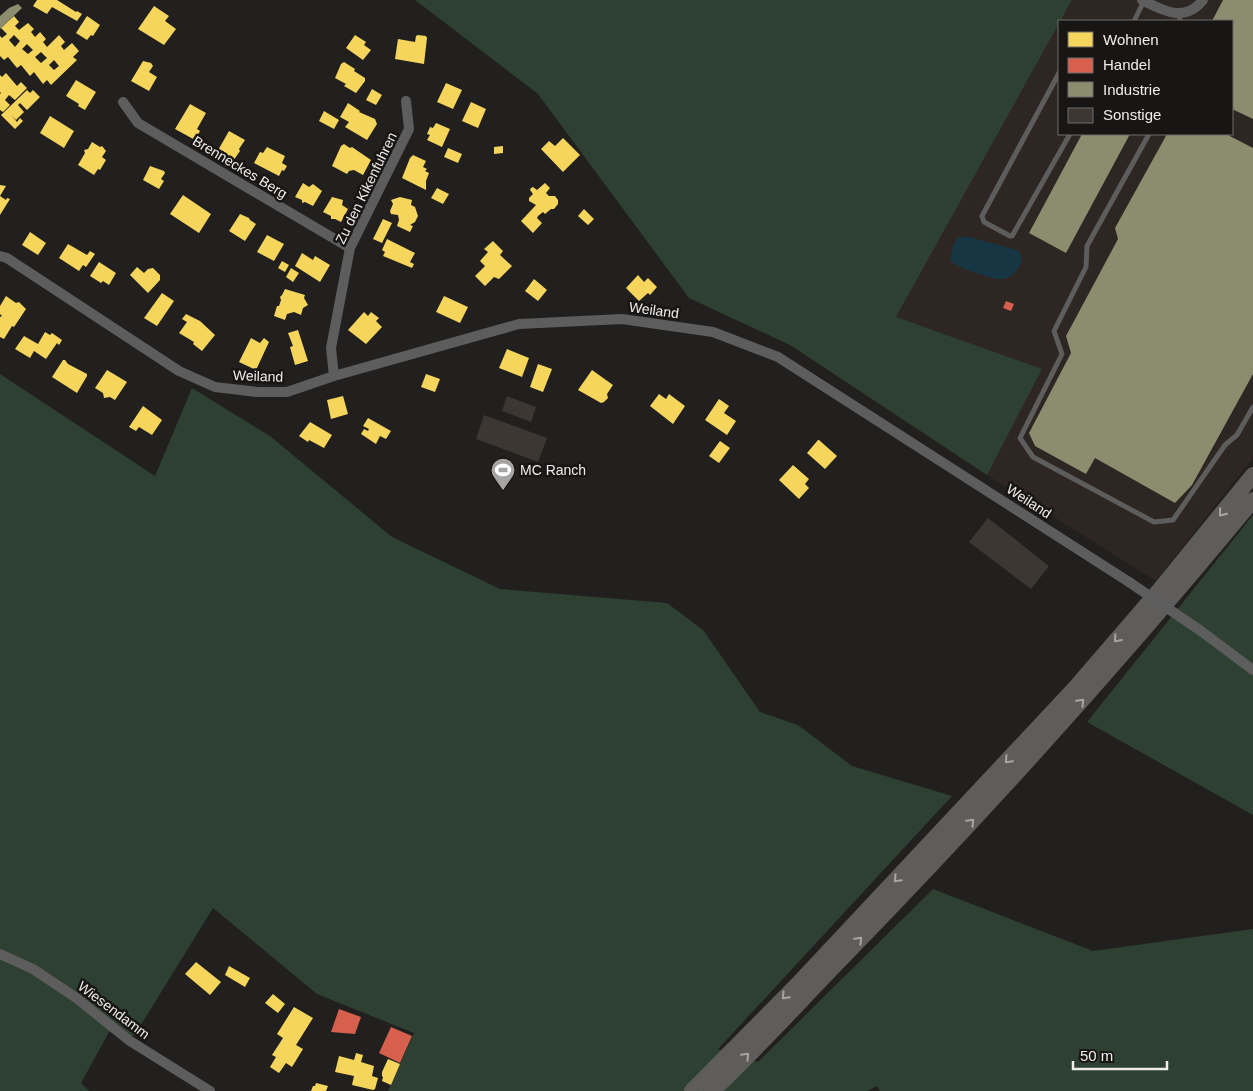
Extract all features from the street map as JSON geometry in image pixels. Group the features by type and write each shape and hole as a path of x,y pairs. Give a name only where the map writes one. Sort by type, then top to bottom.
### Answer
{"highway":[{"path":"692,1091 798,984 1076,687 1253,475"},
{"path":"712,1091 901,897 1087,696 1169,602 1253,500"}],"street":[{"path":"1143,0 1180,18 1192,11 1204,0"},
{"name":"Zu den Kikenfuhren","path":"334,376 331,348 350,248 409,129 406,101"},
{"name":"Brenneckes Berg","path":"123,102 138,123 350,248"},
{"name":"Weiland","path":"0,256 179,371 215,387 257,392 287,392 334,376 519,324 622,319 713,332 778,356 1128,582 1201,631 1253,670"},
{"name":"Wiesendamm","path":"0,954 33,969 75,997 130,1041 210,1091"}],"lane":[{"path":"1134,20 1143,0"},
{"path":"1058,75 982,216 984,222 1012,236 1069,135"},
{"path":"1148,135 1087,246 1086,267 1054,331 1062,354 1020,438 1033,457 1154,522 1173,520 1225,445 1237,435 1253,408"}],"shaded area":[{"path":"1072,0 1253,0 1253,458 1156,581 987,475 856,388 1058,24 1058,135 1233,135 1233,20 1061,20"}],"green space":[{"path":"415,0 1072,0 1061,20 1058,20 1058,25 896,317 1042,369 987,475 790,345 689,298 538,94"},
{"path":"0,374 155,476 192,388 270,436 392,537 500,589 667,603 703,630 760,712 798,725 852,766 952,796 718,1049 758,1062 933,889 1093,951 1253,929 1253,1091 880,1091 877,1086 867,1091 388,1091 414,1033 317,994 213,908 134,1036 109,1032 81,1083 89,1091 0,1091"},
{"path":"1253,515 1253,815 1087,722"}],"water":[{"path":"965,236 1017,250 1022,258 1019,267 1008,278 998,279 954,264 950,261 952,249 957,238"}],"building: Wohnen":[{"path":"37,0 57,0 82,14 77,21 52,7 47,14 33,6"},
{"path":"154,6 169,16 165,21 176,29 164,45 138,29"},
{"path":"14,16 19,22 15,26 19,30 28,23 34,29 31,32 35,37 40,32 46,39 43,42 47,47 59,35 65,42 61,46 64,50 72,43 79,51 73,57 77,60 51,85 47,80 43,84 34,72 30,76 21,65 17,68 8,57 4,60 0,56 0,36 2,38 7,34 1,28","holes":["14,35 20,41 15,47 9,40","27,44 33,50 28,54 22,49","41,52 47,58 41,63 35,57","54,60 59,66 54,70 49,65"]},
{"path":"87,16 100,25 93,36 91,35 87,40 76,33"},
{"path":"355,35 366,42 364,45 371,50 363,60 346,48"},
{"path":"418,35 426,36 427,38 424,64 395,59 398,39 415,42"},
{"path":"143,61 151,63 153,66 149,72 157,77 149,91 131,81"},
{"path":"344,62 365,78 365,81 356,93 344,86 346,84 335,78 341,64"},
{"path":"6,73 17,86 21,82 27,88 15,100 9,95 5,100 10,105 3,112 0,110 0,75 2,77"},
{"path":"76,80 96,92 85,110 66,96"},
{"path":"446,83 462,90 453,109 437,102"},
{"path":"372,89 382,95 376,105 366,100"},
{"path":"27,90 30,93 33,90 40,97 27,110 20,103 18,105 24,112 16,120 11,115 17,122 20,118 23,121 15,129 1,115"},
{"path":"471,102 486,109 478,128 462,121"},
{"path":"348,103 359,112 375,119 377,124 367,140 345,127 349,122 340,117"},
{"path":"190,104 206,113 197,129 200,131 195,140 175,129"},
{"path":"324,111 339,120 334,129 319,121"},
{"path":"50,116 74,131 64,148 40,133"},
{"path":"436,123 450,129 442,147 427,140 430,135 427,134 430,127 433,128"},
{"path":"229,131 245,140 233,161 217,152"},
{"path":"563,138 580,155 563,172 541,149 549,141 555,146"},
{"path":"92,142 100,147 102,146 106,151 102,157 106,160 100,170 98,169 94,175 78,165 85,153 84,150 88,149"},
{"path":"344,144 371,160 363,175 354,170 349,171 347,174 332,166 341,146"},
{"path":"503,146 503,153 494,154 494,147"},
{"path":"267,147 285,156 282,163 287,166 279,176 254,163 260,152 263,153"},
{"path":"448,148 462,154 458,163 444,157"},
{"path":"413,155 426,161 423,167 429,173 426,181 426,190 402,178"},
{"path":"150,166 165,173 161,179 164,181 159,189 143,180"},
{"path":"303,183 309,187 313,184 322,191 313,206 305,202 302,203 302,200 295,197"},
{"path":"545,183 550,188 546,193 549,196 555,196 558,204 554,209 545,214 543,212 538,216 537,218 542,223 533,233 521,221 536,205 529,201 533,194 530,190 531,188 533,187 537,190"},
{"path":"0,185 6,186 0,196"},
{"path":"437,188 449,194 443,204 431,198"},
{"path":"183,195 211,214 199,233 170,214"},
{"path":"0,196 6,200 7,198 10,199 0,215"},
{"path":"332,197 343,200 342,205 348,209 341,222 331,219 331,216 323,212"},
{"path":"400,197 412,200 411,205 415,207 418,216 415,222 410,225 413,226 410,232 397,226 398,215 391,214 390,211 393,204 391,200"},
{"path":"584,209 594,219 588,225 578,216"},
{"path":"240,214 256,224 245,241 229,231"},
{"path":"383,219 392,223 382,243 373,239"},
{"path":"30,232 46,243 38,255 22,245"},
{"path":"267,235 284,244 274,261 257,252"},
{"path":"387,239 415,253 410,262 414,264 412,268 383,256 385,252 382,250"},
{"path":"493,241 503,251 500,255 512,266 499,279 494,277 485,286 475,276 485,266 480,261 488,252 484,249"},
{"path":"68,244 87,255 90,251 95,254 86,267 83,265 79,271 59,258"},
{"path":"302,253 313,260 315,256 330,265 320,282 295,266"},
{"path":"282,261 289,265 285,272 278,268"},
{"path":"99,262 116,273 109,285 103,281 101,283 90,276"},
{"path":"137,267 144,273 148,269 153,268 160,275 160,280 148,293 130,275"},
{"path":"291,268 299,273 293,282 286,277"},
{"path":"638,275 644,282 648,278 657,287 650,295 648,293 639,301 626,288"},
{"path":"534,279 547,290 538,301 525,291"},
{"path":"285,289 305,295 304,298 308,305 303,308 301,315 294,312 287,314 285,320 274,316 281,300 280,297"},
{"path":"162,293 174,301 157,326 144,318"},
{"path":"6,296 16,303 19,302 26,309 4,339 0,337 0,317 2,316 0,314 0,306"},
{"path":"444,296 468,307 460,323 436,312"},
{"path":"364,312 368,316 371,312 379,318 376,321 382,327 366,344 348,330"},
{"path":"186,314 200,321 215,335 202,351 193,344 194,342 179,333 187,322 182,319"},
{"path":"298,330 308,361 295,365 290,347 293,346 288,333"},
{"path":"45,332 50,335 52,333 62,340 59,345 57,343 46,359 34,351 30,358 15,349 24,336 38,344"},
{"path":"251,338 260,343 264,338 269,342 256,370 239,362"},
{"path":"507,349 529,358 522,377 499,368"},
{"path":"63,360 87,374 77,393 52,377"},
{"path":"538,364 552,369 543,392 530,387"},
{"path":"107,370 127,382 115,400 110,397 104,398 103,393 95,388"},
{"path":"592,370 613,385 607,394 608,398 601,403 578,390"},
{"path":"426,374 440,379 435,392 421,387"},
{"path":"659,394 666,399 669,394 685,406 673,424 650,406"},
{"path":"343,396 348,414 331,419 327,400"},
{"path":"719,399 729,406 724,413 736,421 727,435 705,420"},
{"path":"143,406 162,420 152,435 139,427 136,431 129,427"},
{"path":"368,418 391,431 386,439 380,436 376,444 361,434 364,429 368,431 369,429 363,426"},
{"path":"310,422 332,435 324,448 309,440 308,442 299,436"},
{"path":"818,440 837,456 825,469 807,453"},
{"path":"720,441 730,448 719,463 709,456"},
{"path":"793,465 809,479 805,484 809,488 799,499 779,480"},
{"path":"196,962 221,982 210,995 185,974"},
{"path":"229,966 250,978 245,987 225,975"},
{"path":"273,994 285,1004 278,1013 265,1003"},
{"path":"294,1007 313,1018 296,1045 303,1049 292,1067 286,1063 279,1073 270,1067 276,1057 272,1055 283,1038 277,1034"},
{"path":"356,1053 363,1055 361,1062 374,1066 372,1076 378,1078 373,1090 352,1085 354,1076 335,1072 339,1056 354,1060"},
{"path":"388,1059 400,1064 391,1085 382,1081 382,1072"},
{"path":"316,1083 328,1086 326,1091 311,1091"}],"building: Handel":[{"path":"1006,301 1014,304 1011,311 1003,308"},
{"path":"339,1009 361,1017 355,1034 331,1032"},
{"path":"391,1027 412,1036 400,1063 379,1053"}],"building: Industrie":[{"path":"1223,0 1253,0 1253,119 1233,109 1233,20 1213,20"},
{"path":"18,4 22,8 0,29 0,16 9,8"},
{"path":"1081,135 1129,135 1066,253 1029,233"},
{"path":"1166,135 1228,135 1253,148 1253,374 1192,485 1175,503 1095,458 1086,474 1035,446 1029,433 1071,353 1066,336 1118,239 1115,228"}],"building: Sonstige":[{"path":"507,396 536,407 531,422 502,411"},
{"path":"484,415 547,438 538,462 476,439"},
{"path":"988,518 1049,566 1031,589 969,542"}],"place":[{"name":"MC Ranch","path":"503,491"}]}
